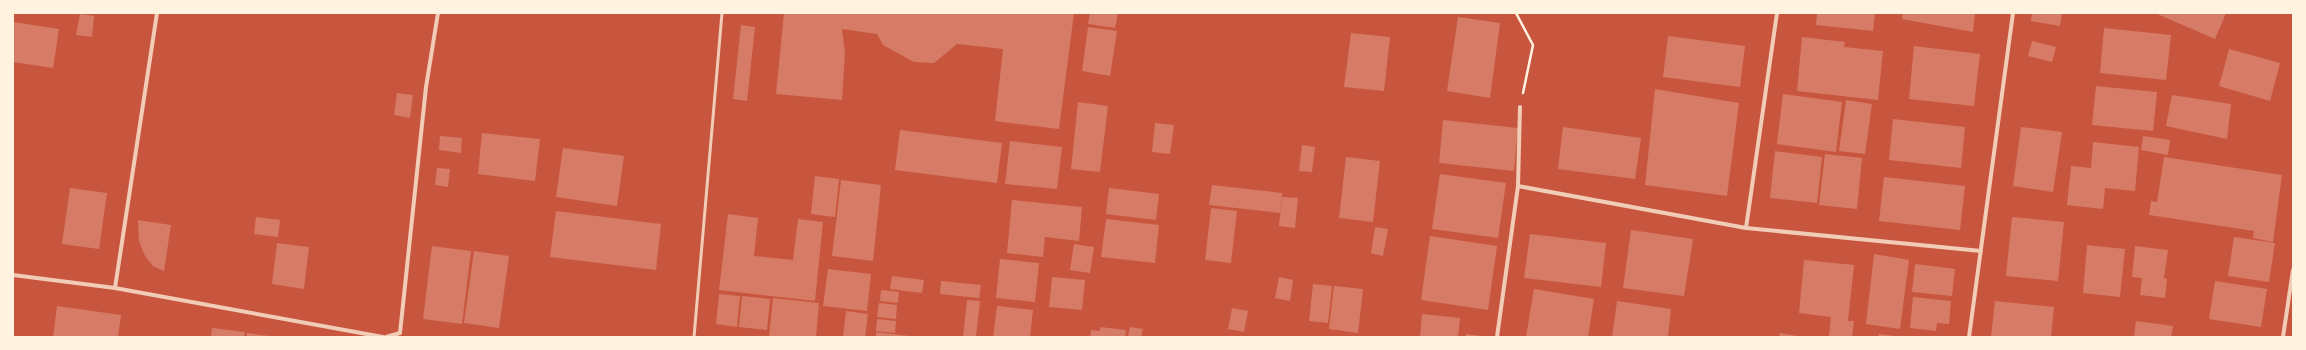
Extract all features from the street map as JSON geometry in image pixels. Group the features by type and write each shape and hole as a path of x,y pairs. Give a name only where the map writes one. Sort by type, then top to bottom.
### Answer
{"street":[{"path":"114,288 157,13"},
{"path":"386,337 400,333 426,87 438,13"},
{"path":"1746,228 1777,13"},
{"path":"1969,337 2013,13"},
{"path":"1497,337 1518,186 1520,107"},
{"path":"1518,186 1746,228 1981,251"},
{"path":"2283,337 2293,270"},
{"path":"13,275 114,288 383,337"}],"lane":[{"path":"694,337 722,13"}],"path":[{"path":"1516,13 1533,45 1520,107"}],"building":[{"path":"784,13 1074,13 1059,129 995,121 1003,49 957,44 934,63 914,62 883,45 877,34 842,29 845,53 842,100 776,94"},
{"path":"1090,13 1118,13 1115,28 1088,24"},
{"path":"1817,13 1875,13 1873,31 1816,25"},
{"path":"1903,13 1975,13 1973,32 1902,19"},
{"path":"2032,13 2062,13 2060,26 2031,21"},
{"path":"2155,13 2226,13 2215,39"},
{"path":"80,14 94,16 92,37 76,35"},
{"path":"1458,17 1500,23 1490,98 1447,91"},
{"path":"13,22 59,29 53,68 13,62"},
{"path":"741,25 755,27 747,101 733,99"},
{"path":"1088,27 1117,31 1110,76 1082,71"},
{"path":"2104,28 2171,35 2166,80 2100,73"},
{"path":"1351,33 1390,37 1384,91 1344,87"},
{"path":"1668,36 1745,46 1740,87 1663,77"},
{"path":"1802,37 1845,42 1844,47 1883,51 1878,100 1797,91"},
{"path":"2032,41 2056,47 2052,62 2028,56"},
{"path":"1914,46 1980,54 1974,106 1909,99"},
{"path":"2229,49 2280,63 2270,101 2219,86"},
{"path":"2096,86 2157,92 2153,131 2092,125"},
{"path":"1655,89 1739,103 1727,196 1645,185"},
{"path":"397,93 413,95 410,118 394,115"},
{"path":"1783,94 1842,102 1836,152 1777,144"},
{"path":"2172,95 2231,104 2227,139 2166,126"},
{"path":"1846,100 1872,104 1865,154 1839,151"},
{"path":"1078,102 1108,106 1100,172 1071,169"},
{"path":"1893,119 1965,127 1961,168 1889,160"},
{"path":"1443,120 1518,128 1514,171 1439,163"},
{"path":"1155,123 1174,125 1170,154 1152,152"},
{"path":"1563,127 1641,138 1635,179 1558,169"},
{"path":"2021,127 2062,132 2053,192 2013,186"},
{"path":"900,130 1002,143 997,183 895,170"},
{"path":"482,133 540,139 535,181 478,174"},
{"path":"440,136 462,138 461,153 439,150"},
{"path":"2143,136 2170,140 2168,155 2141,150"},
{"path":"1010,141 1062,147 1057,189 1005,184"},
{"path":"2093,142 2139,147 2135,191 2105,188 2103,209 2067,205 2071,166 2091,168"},
{"path":"1302,145 1315,147 1312,172 1299,171"},
{"path":"563,148 624,156 617,206 556,197"},
{"path":"1775,151 1822,157 1817,203 1770,198"},
{"path":"1825,154 1862,158 1857,209 1819,205"},
{"path":"1346,157 1380,161 1373,222 1339,218"},
{"path":"2164,157 2282,175 2273,242 2253,238 2254,231 2149,215 2151,201 2157,202"},
{"path":"437,168 450,169 448,187 435,185"},
{"path":"1440,174 1506,183 1498,238 1432,229"},
{"path":"815,176 839,179 835,217 811,214"},
{"path":"1884,177 1965,186 1960,230 1879,221"},
{"path":"841,180 881,185 873,261 832,256"},
{"path":"1212,185 1282,193 1280,213 1209,205"},
{"path":"70,188 107,193 99,249 62,244"},
{"path":"1109,188 1159,194 1156,220 1106,214"},
{"path":"1282,197 1298,198 1295,228 1279,226"},
{"path":"1012,200 1082,207 1079,241 1045,237 1043,257 1007,253"},
{"path":"1211,208 1237,211 1231,263 1205,260"},
{"path":"556,211 661,224 656,270 550,257"},
{"path":"728,214 758,218 754,256 793,260 798,219 823,222 815,301 719,290"},
{"path":"256,217 280,220 278,237 254,234"},
{"path":"2012,217 2064,222 2058,281 2006,276"},
{"path":"1106,219 1159,225 1155,263 1101,257"},
{"path":"138,220 171,225 164,271 153,266 145,256 139,241"},
{"path":"1375,227 1388,229 1383,256 1371,253"},
{"path":"1631,230 1693,239 1684,296 1623,288"},
{"path":"1530,234 1606,243 1601,287 1524,278"},
{"path":"1430,236 1497,246 1488,310 1421,300"},
{"path":"2234,237 2275,243 2269,282 2228,276"},
{"path":"277,243 309,247 304,289 272,284"},
{"path":"1074,244 1094,247 1090,273 1070,270"},
{"path":"2087,245 2125,249 2120,297 2083,293"},
{"path":"432,246 471,251 462,324 423,319"},
{"path":"2135,246 2168,250 2164,278 2167,279 2165,298 2140,295 2142,278 2132,277"},
{"path":"474,251 509,256 499,328 464,323"},
{"path":"1874,254 1909,260 1900,329 1866,324"},
{"path":"1000,259 1039,263 1035,302 996,298"},
{"path":"1804,260 1854,265 1848,321 1854,321 1852,337 1829,337 1831,317 1799,313"},
{"path":"1915,264 1955,269 1952,296 1912,292"},
{"path":"828,269 871,274 867,311 823,306"},
{"path":"892,276 924,280 922,293 890,289"},
{"path":"1052,277 1085,280 1082,310 1049,307"},
{"path":"1279,277 1293,280 1290,301 1275,298"},
{"path":"941,281 981,285 979,298 940,294"},
{"path":"2215,281 2267,289 2261,327 2209,319"},
{"path":"1313,284 1332,286 1328,323 1309,321"},
{"path":"1334,286 1363,289 1358,333 1329,329"},
{"path":"1534,289 1594,299 1588,337 1526,337"},
{"path":"881,290 899,292 898,303 880,301"},
{"path":"719,294 740,296 737,327 716,324"},
{"path":"742,296 770,299 767,330 739,327"},
{"path":"1913,297 1951,301 1949,324 1937,323 1936,331 1910,328"},
{"path":"773,298 819,303 816,337 769,337"},
{"path":"967,300 980,301 976,337 963,337"},
{"path":"1617,301 1671,309 1668,337 1612,337"},
{"path":"1995,301 2054,307 2051,337 1991,337"},
{"path":"879,303 897,305 896,319 877,317"},
{"path":"57,306 121,315 118,337 53,337"},
{"path":"997,306 1033,310 1030,337 993,337"},
{"path":"1232,308 1248,311 1244,332 1228,329"},
{"path":"846,311 868,314 865,337 843,337"},
{"path":"1422,314 1460,318 1458,337 1420,337"},
{"path":"877,319 896,321 895,333 876,331"},
{"path":"2136,321 2173,326 2171,337 2134,337"},
{"path":"1100,327 1126,330 1125,337 1090,337 1091,330 1100,331"},
{"path":"1130,327 1143,329 1141,337 1128,336"},
{"path":"212,328 245,332 244,337 211,337"},
{"path":"876,332 909,336 909,337 876,337"},
{"path":"247,333 269,336 269,337 247,337"},
{"path":"1780,333 1797,336 1797,337 1779,337"},
{"path":"1466,334 1481,336 1481,337 1466,337"},
{"path":"1879,334 1894,336 1894,337 1878,337"}]}
